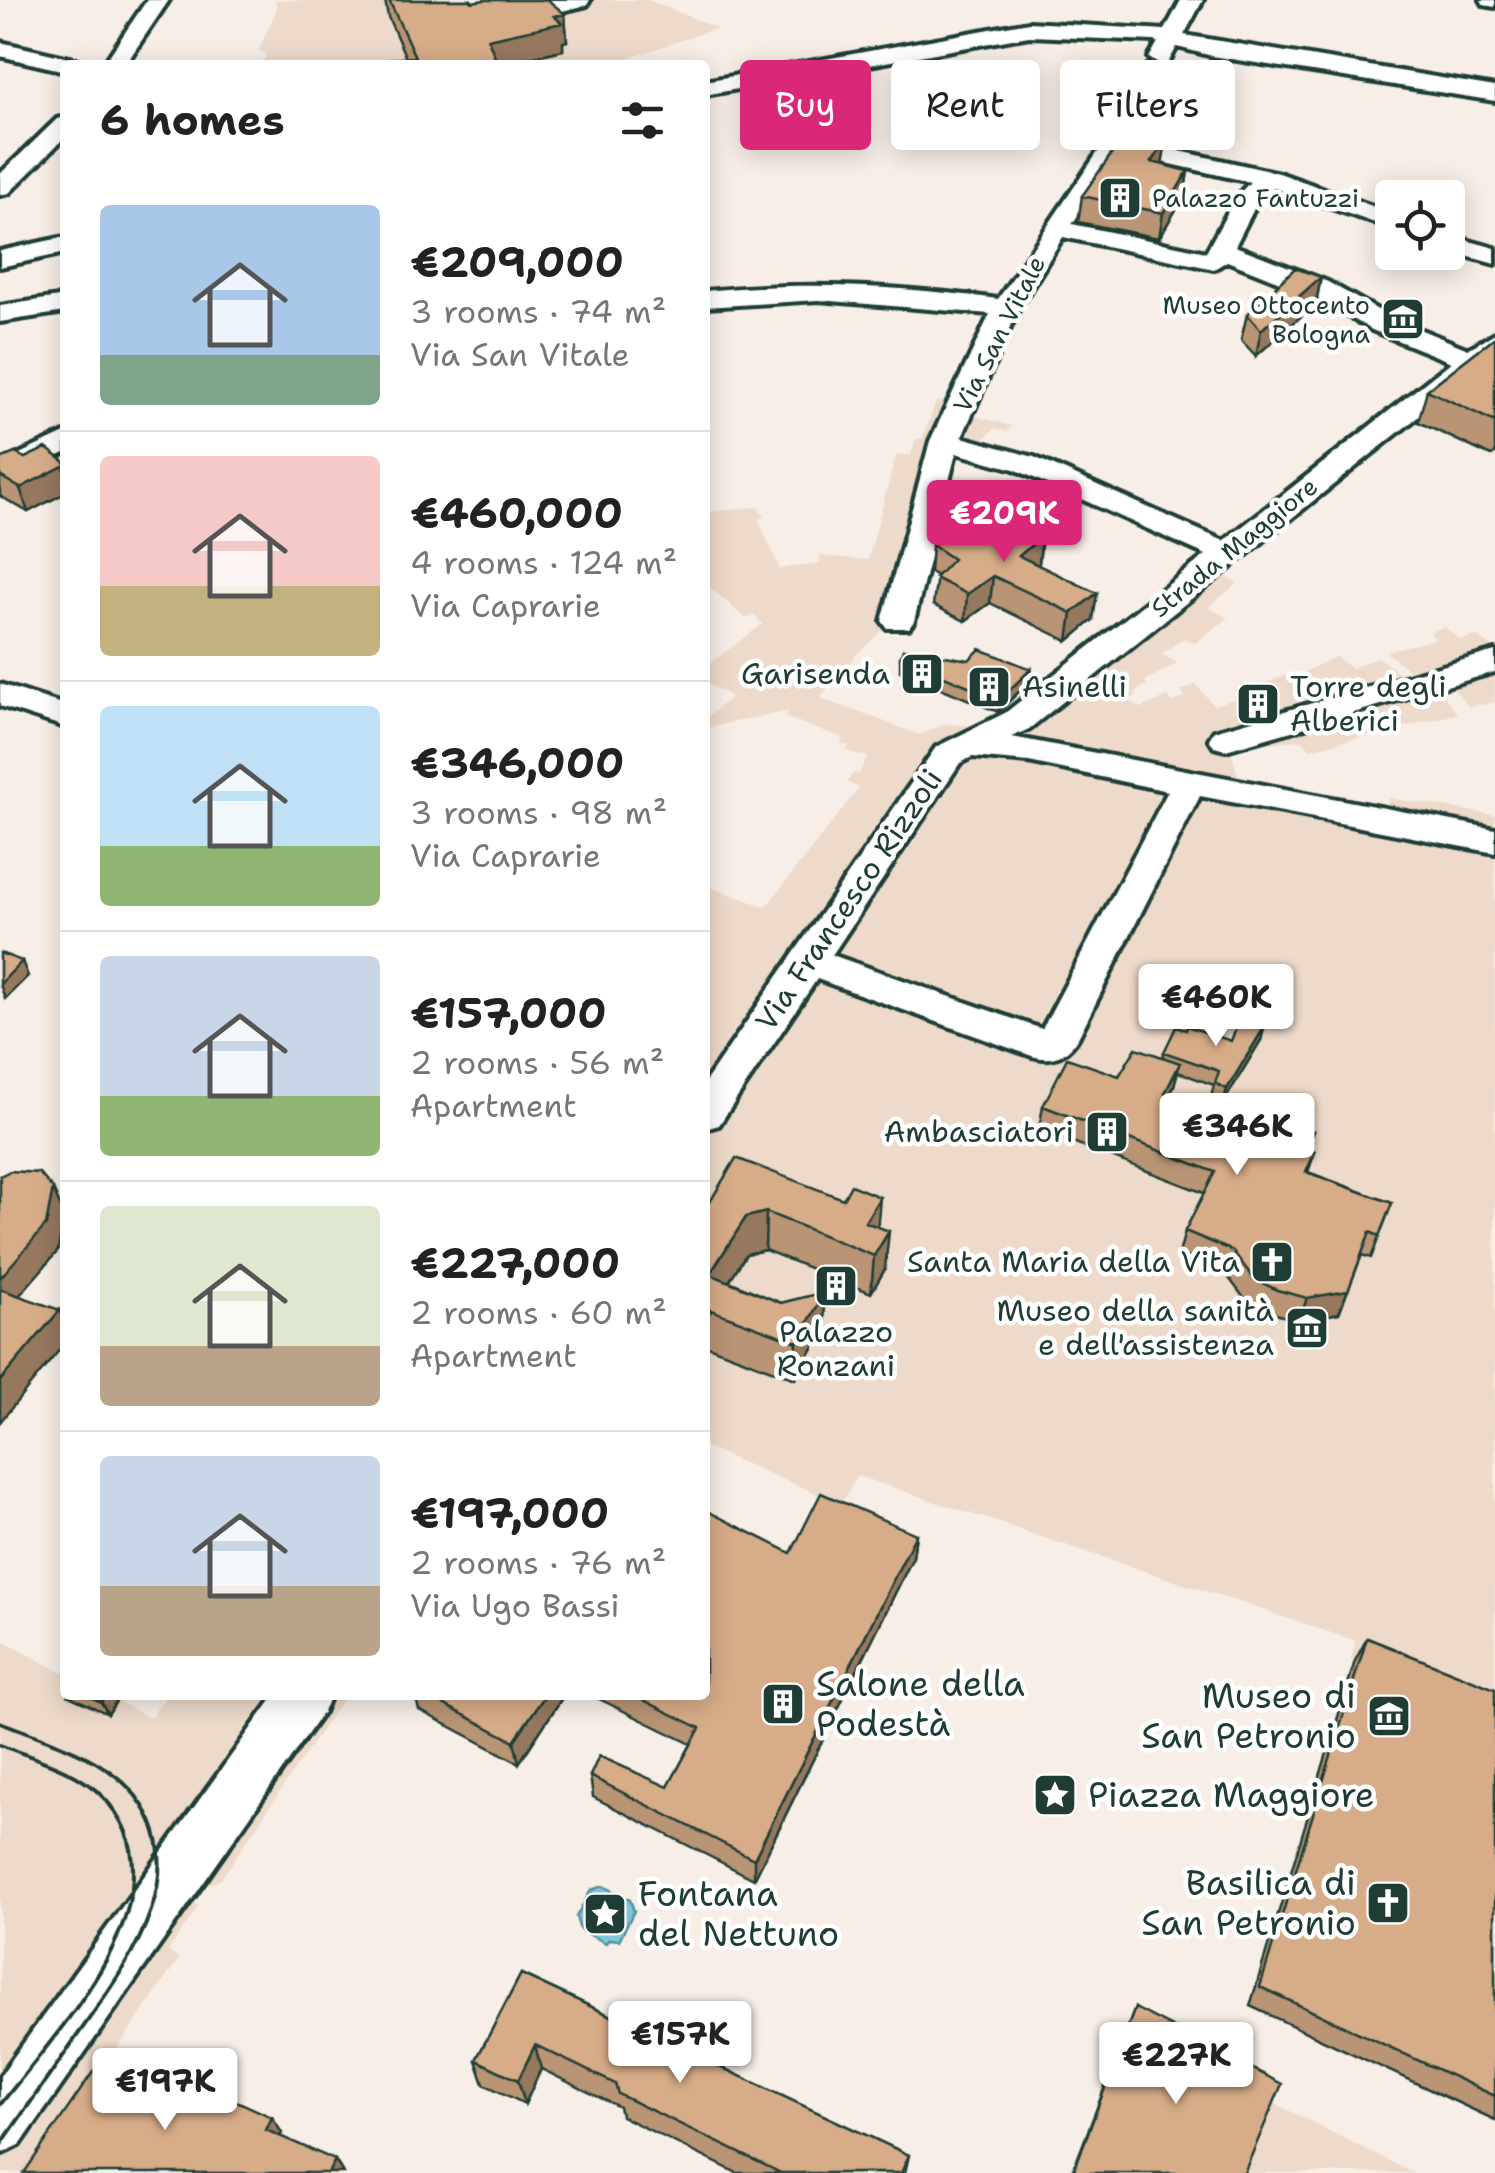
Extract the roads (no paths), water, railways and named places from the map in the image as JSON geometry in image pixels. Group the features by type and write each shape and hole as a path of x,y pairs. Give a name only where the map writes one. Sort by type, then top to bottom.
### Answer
{"street":[{"path":"117,60 158,0"},
{"path":"525,13 579,0"},
{"name":"Via San Vitale","path":"1158,60 1192,0"},
{"path":"710,87 1020,30 1160,56 1278,66 1495,94"},
{"path":"0,49 60,63"},
{"path":"1278,66 1431,98 1495,103"},
{"path":"0,188 60,129"},
{"name":"Via San Vitale","path":"898,621 945,441 1006,308 1112,150"},
{"path":"1143,150 1270,178 1375,215"},
{"path":"1056,228 1218,260 1248,197 1270,178"},
{"path":"0,259 60,246"},
{"path":"1465,248 1495,256"},
{"path":"1222,250 1320,288 1372,320 1483,350"},
{"path":"710,299 825,290 1006,308"},
{"path":"0,314 60,305"},
{"name":"Strada Maggiore","path":"968,746 1016,721 1483,350"},
{"path":"945,441 1024,463 1226,553"},
{"path":"6,466 60,444"},
{"path":"1226,739 1495,661"},
{"path":"0,695 60,714"},
{"path":"968,746 1012,748 1495,840"},
{"name":"Via Francesco Rizzoli","path":"710,1107 948,755 968,746"},
{"path":"808,960 1046,1046 1058,1038 1189,784"},
{"path":"0,2125 301,1700"}],"water":[{"name":"Fontana del Nettuno","path":"603,1886 630,1900 634,1911 619,1940 609,1939 606,1943 580,1930 576,1917 591,1890"}],"tram line":[{"path":"0,1722 68,1748 116,1776 150,1818 159,1849 158,1882 136,1946 0,2146"},
{"path":"0,1745 67,1771 102,1796 126,1833 133,1873 126,1915 108,1957 54,2038 0,2105"}],"place":[{"name":"Palazzo Fantuzzi","path":"1120,198"},
{"name":"Museo Ottocento Bologna","path":"1403,319"},
{"name":"Garisenda","path":"922,674"},
{"name":"Asinelli","path":"989,687"},
{"name":"Torre degli Alberici","path":"1258,704"},
{"name":"Ambasciatori","path":"1107,1132"},
{"name":"Santa Maria della Vita","path":"1272,1262"},
{"name":"Palazzo Ronzani","path":"836,1286"},
{"name":"Museo della sanità e dell'assistenza","path":"1307,1328"},
{"name":"Salone della Podestà","path":"783,1704"},
{"name":"Museo di San Petronio","path":"1389,1716"},
{"name":"Piazza Maggiore","path":"1055,1795"},
{"name":"Basilica di San Petronio","path":"1388,1903"},
{"name":"Fontana del Nettuno","path":"605,1914"}]}
